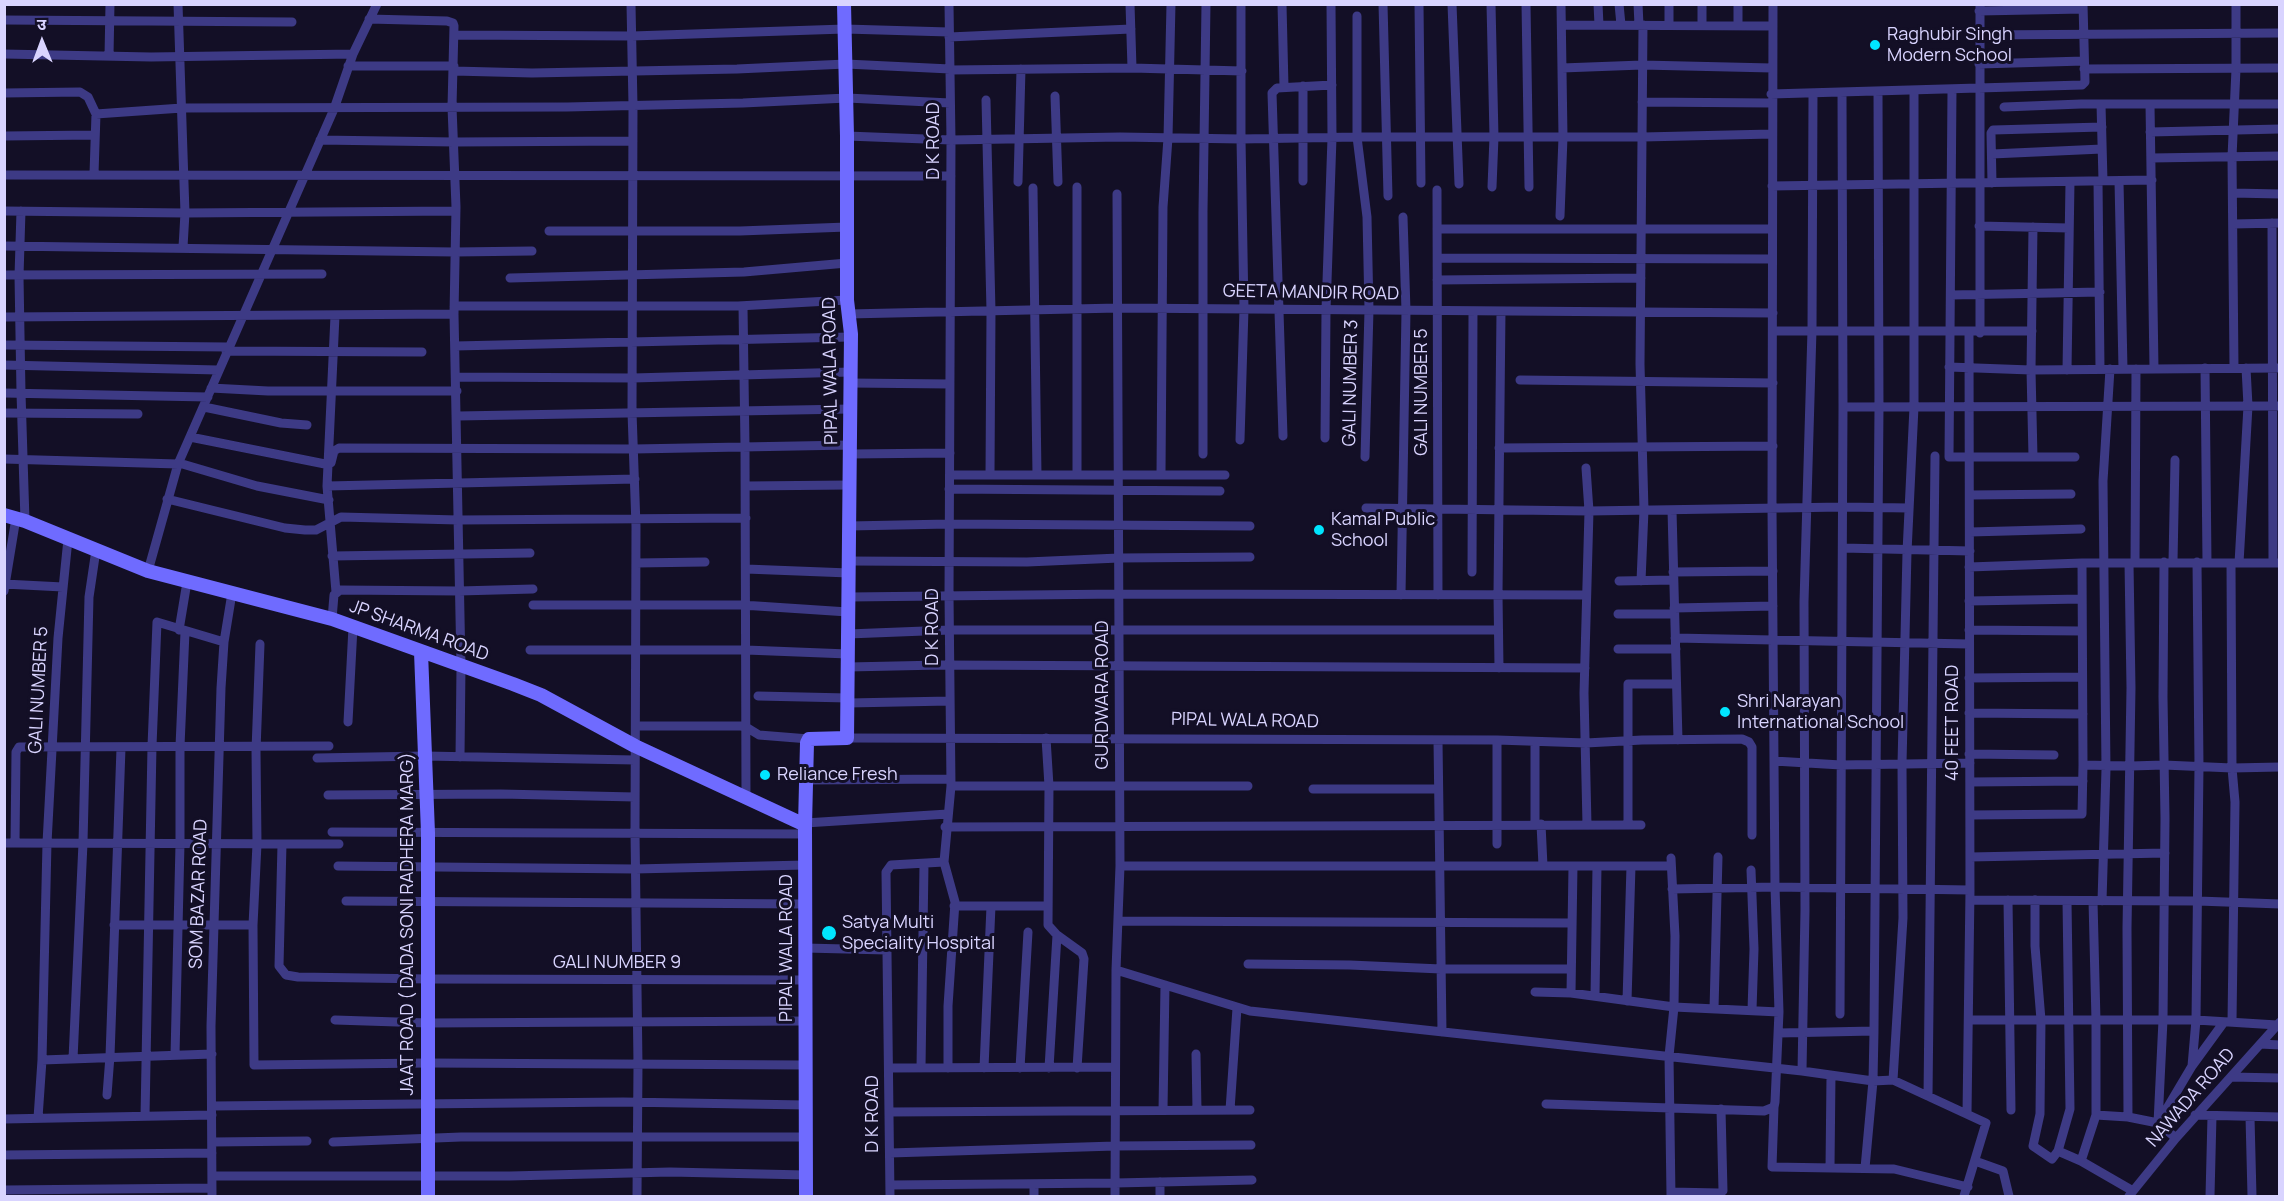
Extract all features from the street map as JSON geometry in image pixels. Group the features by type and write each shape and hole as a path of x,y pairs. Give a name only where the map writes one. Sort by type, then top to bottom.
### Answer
{"street":[{"path":"109,56 110,4"},
{"path":"178,4 185,213 183,248"},
{"path":"148,571 178,464 273,249 303,175 334,109 348,66 377,4"},
{"path":"631,4 633,71 632,412 636,518 637,1197"},
{"name":"PIPAL WALA ROAD","path":"844,4 850,337 847,738"},
{"name":"D K ROAD","path":"890,1197 886,869 891,865 944,862 950,783 951,140 949,4"},
{"path":"1130,4 1132,68"},
{"path":"1161,475 1163,207 1168,138 1171,4"},
{"path":"1203,454 1206,4"},
{"path":"1240,440 1244,309 1241,4"},
{"path":"1282,4 1284,87"},
{"path":"1324,438 1332,138 1330,4"},
{"path":"1383,4 1388,196"},
{"path":"1419,4 1421,183"},
{"path":"1452,4 1459,184"},
{"path":"1491,4 1494,137 1492,187"},
{"path":"1526,4 1529,187"},
{"path":"1560,216 1563,137 1561,4"},
{"path":"1598,4 1599,25"},
{"path":"1619,4 1621,25"},
{"path":"1638,4 1641,25 1643,137 1640,312 1644,510 1641,581"},
{"path":"1669,4 1669,25"},
{"path":"1702,4 1702,25"},
{"path":"1737,4 1738,25"},
{"path":"1116,970 1250,1011 1777,1068 1873,1081 1893,1080 1986,1123 1966,1192 1908,1171 1772,1167 1774,1107 1777,1068 1779,1034 1775,887 1772,508 1771,99 1773,4"},
{"path":"2234,368 2232,157 2236,69 2235,4"},
{"path":"1642,102 1771,99 1813,94 1952,90 1979,89 2082,85 2085,82 2083,7 1980,8 1979,35 1979,64 1979,89 1979,294 1980,333"},
{"name":"GALI NUMBER 3","path":"1357,16 1358,137 1367,217 1369,310 1365,457"},
{"path":"369,19 453,23 452,107 456,212 454,310 458,416 461,666 460,757"},
{"path":"4,20 292,22"},
{"path":"1562,25 1773,26"},
{"path":"454,35 632,36 845,29 949,34 1131,29"},
{"path":"1979,35 2280,33"},
{"path":"4,54 180,56 353,54"},
{"path":"348,66 454,68 532,73 846,64 950,69 1132,68 1242,71"},
{"path":"1979,64 2280,69"},
{"path":"1562,68 1642,65 1772,68"},
{"path":"1018,182 1022,69"},
{"path":"1283,436 1273,91 1277,87 1332,85"},
{"path":"1303,86 1303,181"},
{"path":"1952,90 1949,457 2075,457"},
{"path":"1893,1080 1903,889 1902,764 1907,550 1914,407 1914,91"},
{"path":"4,93 80,92 88,97 96,114 94,174"},
{"path":"1865,1168 1873,1081 1874,1031 1877,508 1880,407 1878,92"},
{"path":"1840,1014 1844,407 1842,93"},
{"path":"1802,1071 1805,888 1804,640 1812,330 1813,94"},
{"path":"1055,96 1058,182"},
{"path":"96,114 182,108 633,106 847,98 950,103"},
{"path":"986,100 991,311 990,475"},
{"path":"2004,107 2101,104 2280,104"},
{"path":"2081,1161 2096,1115 2098,901 2103,855 2106,766 2103,481 2109,406 2100,292 2101,104"},
{"path":"2150,104 2154,369"},
{"path":"1992,183 1991,133 1993,130 2102,127"},
{"path":"2150,132 2280,129"},
{"path":"847,136 986,140 1420,136 1643,137 1772,134"},
{"path":"4,136 95,135"},
{"path":"320,140 633,141"},
{"path":"1992,154 2102,149"},
{"path":"2151,158 2280,156"},
{"path":"4,175 951,176"},
{"path":"1772,186 2152,180"},
{"path":"2119,181 2123,369"},
{"path":"2067,369 2070,182"},
{"path":"1077,187 1077,475"},
{"path":"1033,188 1037,475"},
{"name":"GALI NUMBER 5","path":"1437,190 1438,595"},
{"path":"2233,193 2280,194"},
{"name":"GURDWARA ROAD","path":"1115,1197 1116,970 1120,866 1117,194"},
{"path":"4,211 456,212"},
{"path":"4,591 22,459 19,276 21,211"},
{"path":"1401,595 1406,311 1403,217"},
{"path":"1969,567 2082,563 2276,563 2276,223 2233,224"},
{"path":"1979,226 2069,228"},
{"path":"549,231 740,231 847,227"},
{"path":"2033,227 2031,370 2033,457"},
{"path":"1437,229 1772,229"},
{"path":"4,246 455,252 532,250"},
{"path":"1438,258 1772,259"},
{"path":"510,278 744,272 847,263"},
{"path":"4,275 322,274"},
{"path":"1437,280 1641,278"},
{"path":"1951,295 2100,292"},
{"name":"GEETA MANDIR ROAD","path":"4,317 335,316 454,310 632,306 848,307 950,311 1118,308 1773,314"},
{"path":"743,306 746,486 746,797"},
{"path":"1472,572 1473,311"},
{"path":"1499,668 1498,511 1502,383 1501,311"},
{"path":"332,619 336,592 327,486 335,316"},
{"path":"1773,331 1914,333 2032,331"},
{"name":"40 FEET ROAD","path":"1967,1114 1970,895 1969,333"},
{"path":"456,346 850,337"},
{"path":"4,345 422,352"},
{"path":"4,365 218,370"},
{"path":"1949,367 2031,370 2276,368"},
{"path":"2192,1066 2196,1020 2205,368"},
{"path":"2158,1123 2192,1066 2228,1022 2235,802 2232,768 2235,563 2248,406 2246,368"},
{"path":"2128,1117 2128,900 2136,369"},
{"path":"456,377 633,378 744,374 950,384"},
{"path":"1520,380 1773,383"},
{"path":"4,393 207,398 268,391 457,391"},
{"path":"207,398 281,423 307,425"},
{"path":"1844,407 2277,406"},
{"path":"458,416 744,409 850,409"},
{"path":"4,413 138,414"},
{"path":"190,437 328,464"},
{"path":"328,464 335,449 339,448 745,446 950,453"},
{"path":"1499,448 1773,446"},
{"path":"1928,1096 1931,643 1935,456"},
{"path":"4,459 178,464 256,486 329,500"},
{"path":"2158,1123 2163,1020 2164,765 2169,562 2175,460"},
{"path":"1586,468 1588,511 1585,668 1587,825"},
{"path":"950,475 1225,475"},
{"path":"327,486 635,479"},
{"path":"746,486 849,484"},
{"path":"949,489 1220,491"},
{"path":"1970,495 2071,494"},
{"path":"167,499 285,528 316,530 341,517 458,520 746,518"},
{"path":"1366,508 1498,511 1909,508"},
{"path":"1672,510 1678,740"},
{"name":"JP SHARMA ROAD","path":"15,518 148,571 332,619 541,695 635,753 746,797 805,827"},
{"path":"849,526 949,524 1250,526"},
{"path":"1970,532 2081,529"},
{"name":"GALI NUMBER 5","path":"38,1118 42,1060 47,843 68,539"},
{"path":"1843,548 1970,551"},
{"path":"73,1059 83,843 89,597 96,550"},
{"path":"332,556 530,553"},
{"path":"746,569 1119,558 1250,558"},
{"path":"636,563 705,562"},
{"path":"1970,815 2081,815 2084,765 2082,563"},
{"path":"1619,581 1773,571"},
{"path":"175,1055 182,631 187,582"},
{"path":"5,584 63,587"},
{"path":"336,592 532,589"},
{"name":"SOM BAZAR ROAD","path":"212,1192 212,1054 220,746 224,642 232,593"},
{"path":"849,597 949,594 1586,595"},
{"path":"1969,600 2082,599"},
{"path":"533,605 746,605 848,612"},
{"path":"1618,614 1773,606"},
{"path":"145,1116 152,746 157,622 224,642"},
{"path":"348,722 353,627"},
{"path":"848,634 950,630 1498,630"},
{"path":"1969,630 2082,631"},
{"path":"1675,638 1969,644"},
{"path":"260,644 256,747 257,844 253,925 254,1065 428,1063 805,1065"},
{"path":"1618,649 1676,650"},
{"path":"530,650 746,650 848,661 949,665 1585,668"},
{"name":"JAAT ROAD ( DADA SONI RADHERA MARG)","path":"421,652 428,832 428,1197"},
{"path":"1969,678 2082,677"},
{"path":"1628,825 1628,684 1676,684"},
{"path":"758,696 950,701"},
{"path":"1969,713 2083,714"},
{"path":"636,726 746,727 759,735 810,739"},
{"path":"1046,738 1049,786 1048,925 1083,955 1077,1068"},
{"name":"PIPAL WALA ROAD","path":"806,1197 805,827 807,743 810,739 1120,738 1497,740 1586,743 1742,739 1749,742 1752,747 1752,835"},
{"path":"1497,740 1497,844"},
{"path":"1438,741 1442,1032"},
{"path":"1535,743 1538,824 1543,866"},
{"path":"15,843 17,749 24,746 84,748 329,746"},
{"path":"106,1095 110,1056 121,748"},
{"path":"317,758 635,753"},
{"path":"1774,761 1841,765 1931,764 1970,758 2054,755"},
{"path":"2084,765 2280,767"},
{"path":"806,780 1049,786 1248,786"},
{"path":"1970,782 2083,781"},
{"path":"1313,789 1438,789"},
{"path":"328,795 501,794 635,797"},
{"path":"332,832 635,832 805,827 948,814"},
{"path":"945,827 1641,825"},
{"path":"4,843 339,844"},
{"name":"GALI NUMBER 9","path":"282,844 279,966 286,975 428,979 805,980"},
{"path":"1970,856 2165,853"},
{"path":"1714,1009 1718,857"},
{"path":"944,862 954,897 948,1006 948,1068"},
{"path":"1120,866 1631,866 1671,862 1675,936 1674,1007 1669,1056 1671,1194 1723,1191 1721,1109"},
{"path":"921,1068 924,864"},
{"path":"338,866 635,869 805,865"},
{"path":"1571,993 1573,866"},
{"path":"1595,996 1597,866"},
{"path":"1627,1001 1631,866"},
{"path":"1751,870 1754,949 1752,1010"},
{"path":"1672,888 1931,889 2008,900 2280,904"},
{"path":"2008,900 2011,1110"},
{"path":"2035,900 2035,946 2041,1020 2040,1114 2033,1146 2052,1159 2058,1151 2070,1109 2067,901"},
{"path":"346,901 805,904"},
{"path":"954,906 1048,906"},
{"path":"984,1068 991,906"},
{"path":"1118,921 1572,923"},
{"path":"114,926 253,925"},
{"path":"1020,1068 1028,933"},
{"path":"1049,1068 1057,935"},
{"path":"805,948 887,950"},
{"path":"1248,964 1350,964 1441,969 1571,969"},
{"path":"1163,1110 1166,986"},
{"path":"1535,992 1571,993 1674,1007 1779,1012"},
{"path":"1230,1110 1238,1008"},
{"path":"335,1020 428,1023 805,1021"},
{"path":"1969,1020 2196,1020 2278,1023"},
{"name":"NAWADA ROAD","path":"2131,1194 2176,1138 2278,1023"},
{"path":"1779,1034 1874,1031"},
{"path":"2260,1044 2280,1045"},
{"path":"42,1060 212,1054"},
{"path":"1196,1054 1197,1110"},
{"path":"889,1068 1115,1067"},
{"path":"1830,1168 1831,1075"},
{"path":"2231,1077 2280,1078"},
{"path":"4,1119 145,1116 212,1111 428,1104 636,1102 806,1106"},
{"path":"1546,1104 1764,1111 1774,1107"},
{"path":"889,1112 1250,1110"},
{"path":"2096,1115 2128,1117 2158,1123 2176,1138"},
{"path":"2196,1116 2280,1117"},
{"path":"2210,1197 2212,1116"},
{"path":"2250,1117 2252,1197"},
{"path":"333,1142 428,1139 806,1137"},
{"path":"4,1155 212,1148 307,1141"},
{"path":"890,1153 1115,1146 1251,1145"},
{"path":"2058,1151 2081,1161 2131,1194"},
{"path":"1975,1161 2003,1171 2009,1197"},
{"path":"212,1176 510,1176 637,1173 806,1175"},
{"path":"890,1185 1115,1184 1252,1180"},
{"path":"1160,1182 1160,1197"},
{"path":"1034,1184 1034,1197"},
{"path":"4,1190 212,1192"}],"place":[{"name":"Raghubir Singh Modern School","path":"1875,45"},
{"name":"Kamal Public School","path":"1319,530"},
{"name":"Shri Narayan International School","path":"1725,712"},
{"name":"Reliance Fresh","path":"765,775"},
{"name":"Satya Multi Speciality Hospital","path":"829,933"}]}
